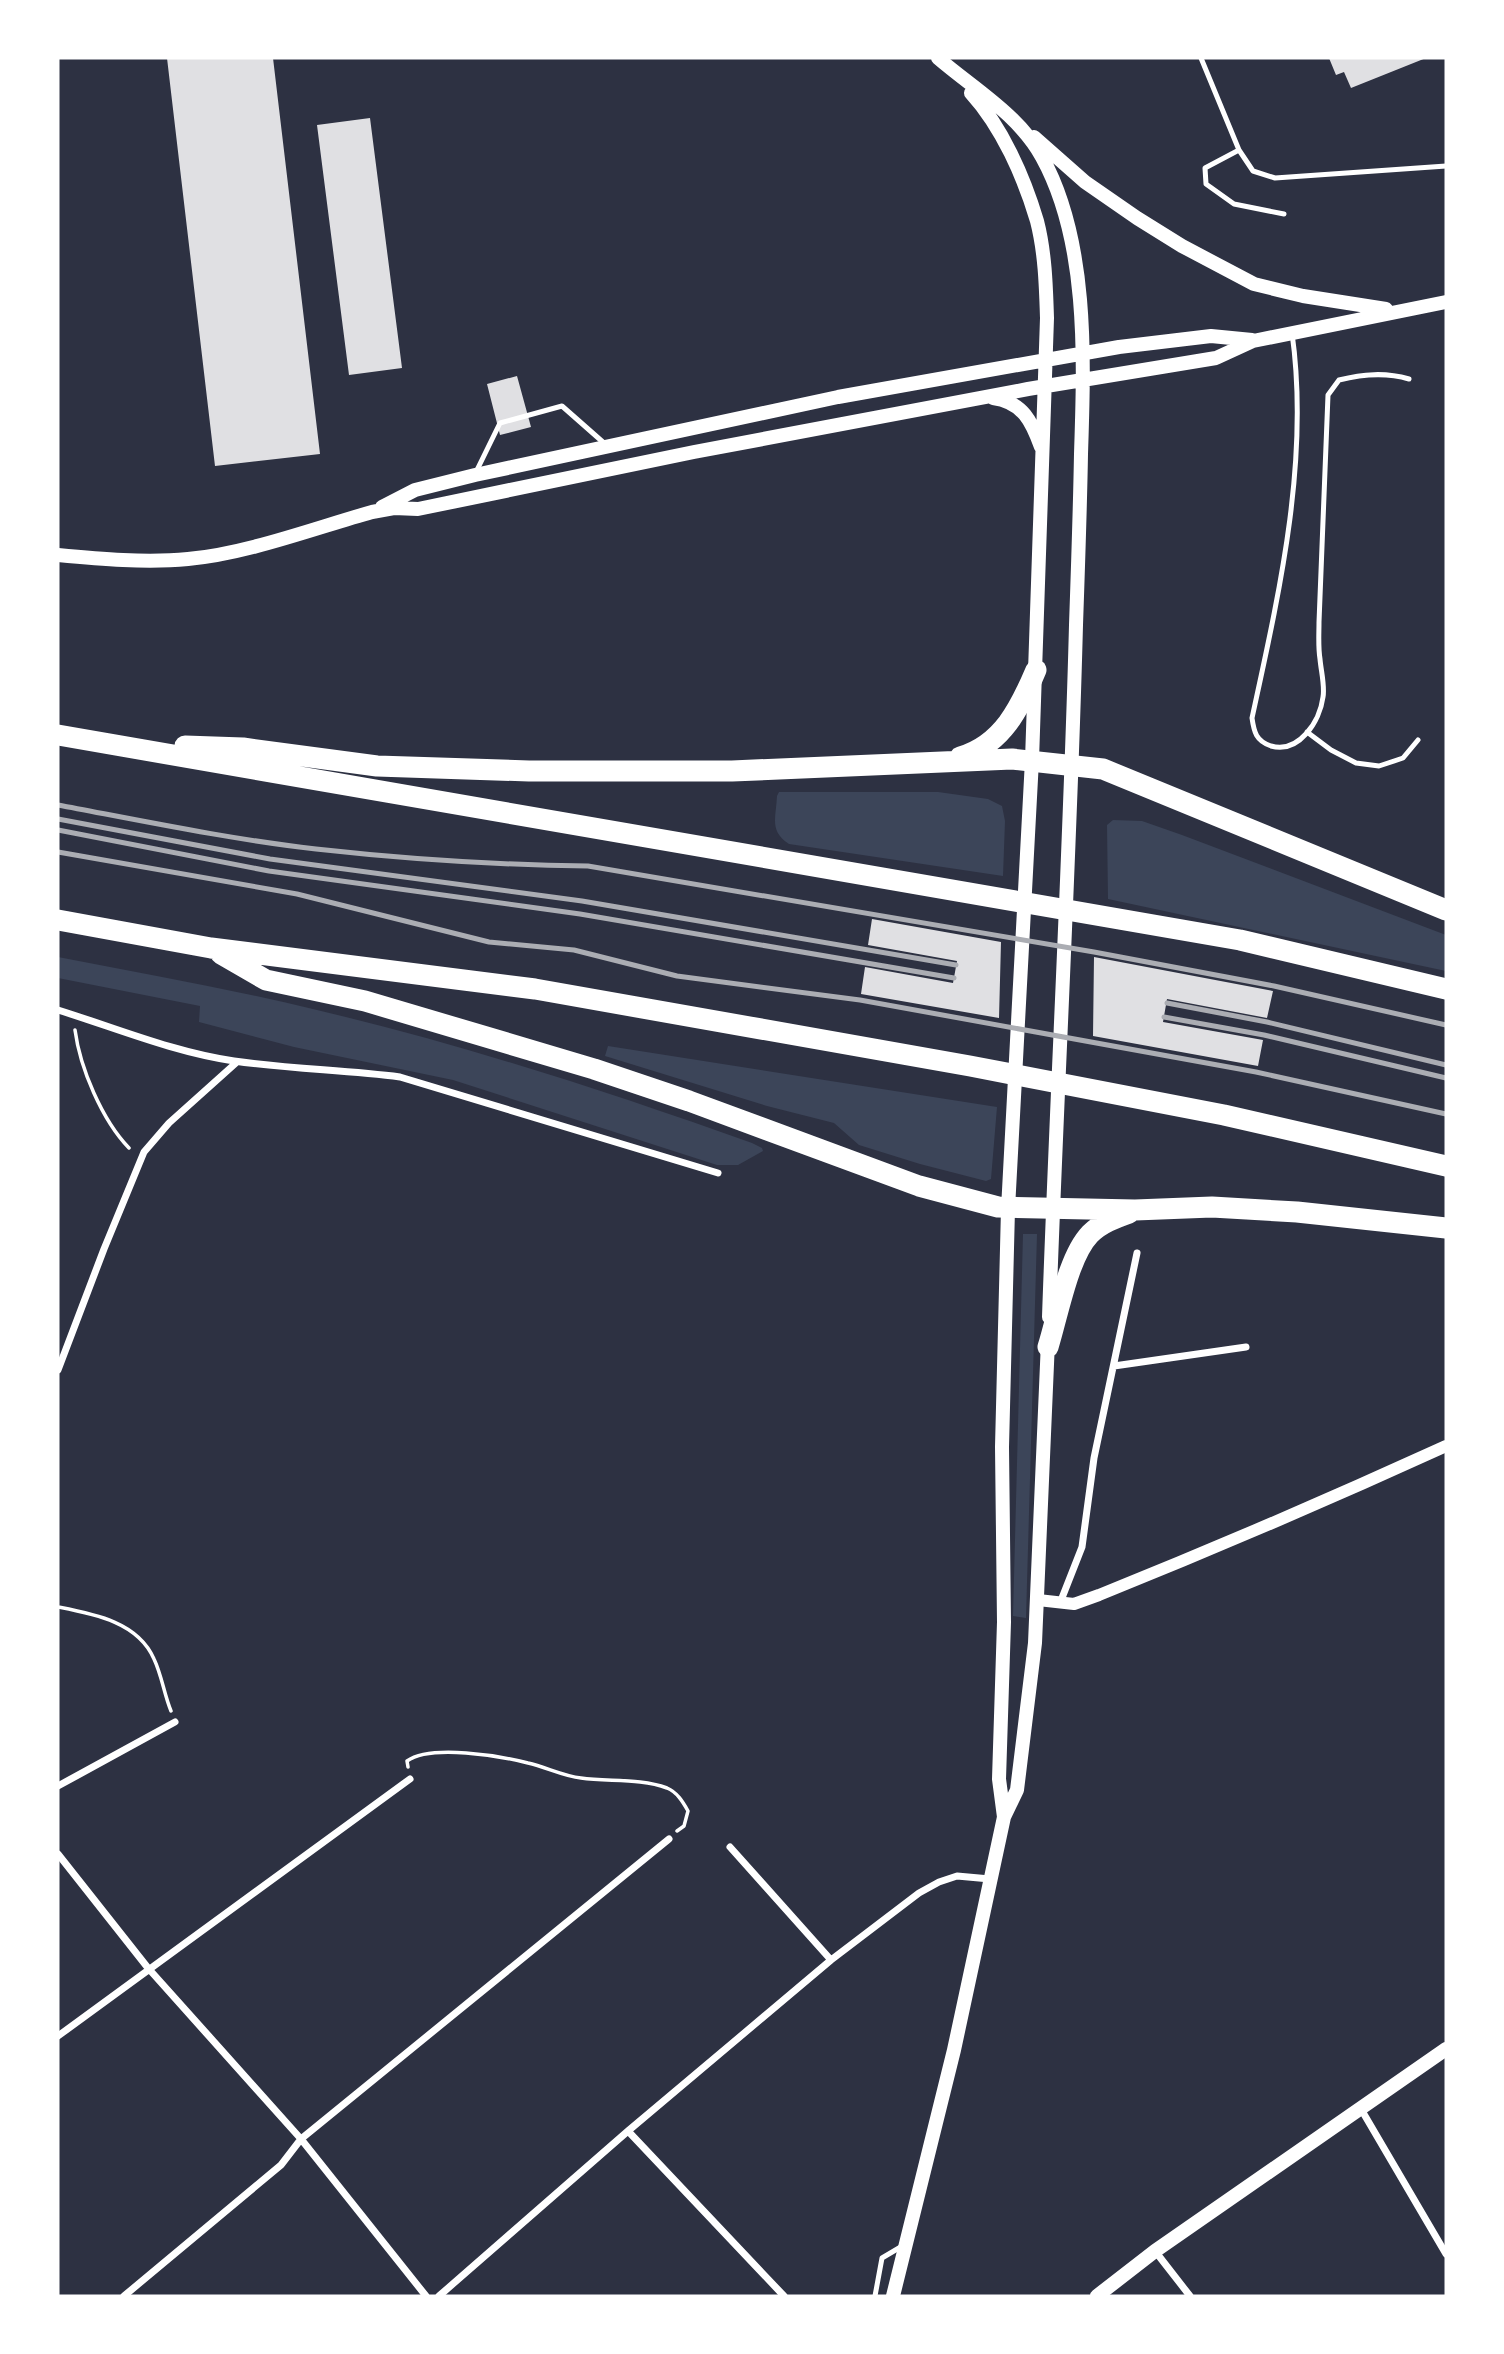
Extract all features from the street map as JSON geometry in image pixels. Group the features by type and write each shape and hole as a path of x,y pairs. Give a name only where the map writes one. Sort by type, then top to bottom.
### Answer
{"highway":[{"path":"944,761 972,753 1003,731 1024,699 1036,670"},
{"path":"58,734 1240,940 1446,989"},
{"path":"99,742 243,748 377,766 530,771 732,771 944,761 1032,760 1117,773 1446,910"},
{"path":"58,920 211,948 549,992 1224,1115 1446,1166"},
{"path":"211,948 266,979 365,1001 594,1069 919,1186 1008,1209 1248,1209 1446,1228"},
{"path":"1048,1347 1076,1253 1091,1234 1110,1220 1135,1210"}],"main road":[{"path":"942,62 1011,117 1086,183 1182,246 1254,284 1340,303 1401,311"},
{"path":"942,62 984,107 1001,138 1037,222 1046,283 1047,359 1036,670 1008,1209 1002,1447 1004,1622 999,1779 1004,1817"},
{"path":"893,2296 954,2050 1004,1817 1017,1790 1038,1600 1070,825 1083,380 1081,305 1075,260 1064,216 1042,156 1011,117"},
{"path":"58,555 141,560 188,559 234,551 372,512 394,508 418,509 694,452 1046,386 1216,358 1254,341 1446,302"},
{"path":"372,512 415,490 475,475 838,397 1047,359 1211,336 1254,341"},
{"path":"985,397 1011,403 1025,412 1043,453"},
{"path":"1097,2296 1156,2250 1446,2049"}],"street":[{"path":"58,1010 172,1047 237,1062 400,1077 718,1172"},
{"path":"58,1370 141,1160 169,1123 237,1062"},
{"path":"1060,1602 1082,1547 1094,1458 1137,1253"},
{"path":"1114,1366 1245,1346"},
{"path":"1038,1600 1074,1604 1257,1531 1314,1503 1446,1446"},
{"path":"58,1786 175,1722"},
{"path":"58,2036 410,1779"},
{"path":"124,2296 281,2165 302,2139 669,1839"},
{"path":"730,1847 831,1961"},
{"path":"58,1854 148,1968 302,2139 426,2296"},
{"path":"439,2296 628,2130 831,1961 919,1893 939,1882 957,1877 990,1879"},
{"path":"1361,2109 1446,2254"},
{"path":"628,2130 784,2296"},
{"path":"1156,2250 1190,2296"}],"lane":[{"path":"1201,58 1239,149 1253,171 1275,178 1446,166"},
{"path":"1239,149 1205,168 1206,184 1234,204 1284,214"},
{"path":"1292,332 1298,394 1287,536 1279,592 1252,718 1254,733 1262,743 1278,748 1295,744 1314,725 1324,696 1319,644 1328,395 1339,380 1360,375 1393,374 1409,379"},
{"path":"475,475 500,423 562,406 606,446"},
{"path":"1307,732 1331,750 1356,763 1378,766 1403,758 1418,740"},
{"path":"875,2296 882,2258 906,2243"}],"path":[{"path":"72,1015 77,1043 99,1101 122,1141 141,1160"},
{"path":"58,1607 105,1618 135,1633 153,1656 175,1722"},
{"path":"410,1779 407,1761 415,1755 433,1751 495,1756 530,1763 577,1778 646,1783 669,1789 681,1799 688,1811 684,1826 669,1839"}],"shaded area":[{"path":"779,792 938,792 988,799 1002,806 1005,821 1003,876 789,844 776,829"},
{"path":"1113,820 1142,821 1446,935 1446,971 1108,899 1107,825"},
{"path":"58,957 252,995 427,1038 645,1106 752,1143 763,1151 738,1165 717,1165 453,1080 294,1047 199,1022 200,1006 58,978"},
{"path":"608,1046 997,1107 991,1179 986,1181 920,1164 859,1145 834,1123 767,1106 605,1056"},
{"path":"1023,1234 1037,1234 1026,1618 1013,1616"}],"building":[{"path":"167,58 273,58 320,454 215,466"},
{"path":"1329,58 1426,58 1351,88 1344,72 1336,75"},
{"path":"370,118 402,368 349,375 317,125"},
{"path":"517,376 531,427 500,435 487,384"},
{"path":"872,919 1001,942 999,1018 861,994 865,967 953,983 957,961 868,945"},
{"path":"1094,957 1273,991 1267,1018 1167,999 1163,1022 1263,1040 1258,1066 1093,1036"}],"railway":[{"path":"58,805 219,835 316,849 452,861 588,866 1094,952 1274,986 1446,1025"},
{"path":"58,819 270,859 582,901 956,965"},
{"path":"58,830 269,871 580,914 954,978"},
{"path":"58,852 297,894 489,942 574,950 677,976 860,1000 1256,1072 1446,1114"},
{"path":"1167,1003 1267,1022 1446,1065"},
{"path":"1164,1017 1264,1035 1446,1078"}]}
